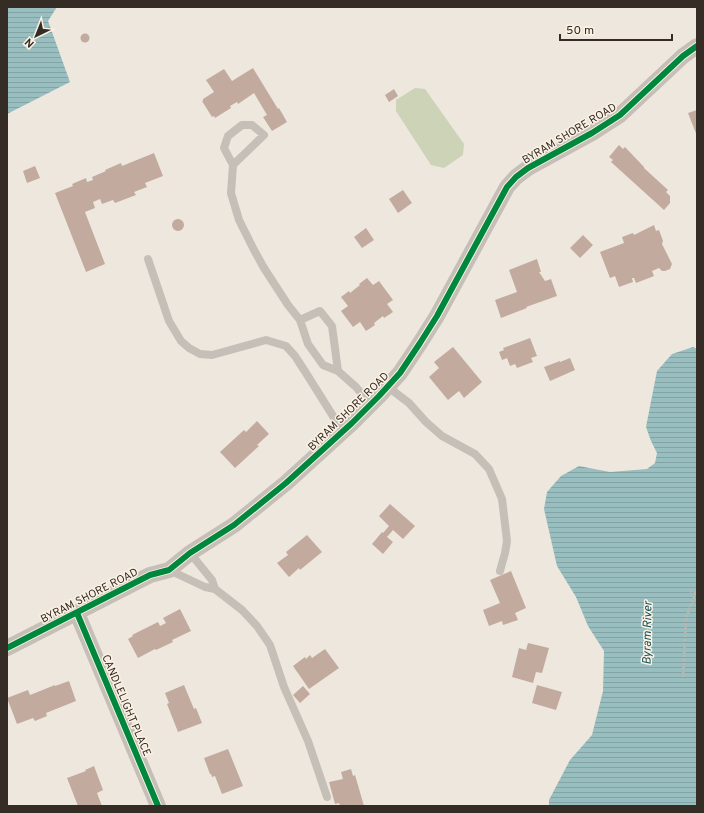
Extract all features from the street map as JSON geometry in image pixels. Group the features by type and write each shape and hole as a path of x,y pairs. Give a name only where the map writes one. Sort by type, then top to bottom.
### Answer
{"street":[{"name":"BYRAM SHORE ROAD","path":"7,648 150,575 169,570 190,553 234,525 286,483 371,405 400,373 437,316 507,187 516,177 528,168 592,133 620,115 683,56 697,46"},
{"name":"CANDLELIGHT PLACE","path":"78,613 158,806"}],"lane":[{"path":"233,165 264,136 252,125 242,125 228,136 224,148 233,165 231,193 239,220 264,268 288,306 300,320 308,344 323,365 338,371 356,386 371,405"},
{"path":"148,259 169,322 181,341 189,348 200,354 212,355 266,340 286,346 295,356 343,432"},
{"path":"300,320 320,311 332,326 338,371"},
{"path":"388,387 409,403 426,422 442,436 475,454 489,469 502,499 507,541 500,571"},
{"path":"190,553 212,580 215,589"},
{"path":"169,570 205,587 215,589 242,610 257,626 270,645 284,687 308,742 327,797"}],"path":[{"path":"683,677 686,618 697,593 690,591"}],"green space":[{"path":"415,88 425,89 464,144 463,155 444,168 431,165 396,111 396,100"}],"water":[{"path":"7,7 57,7 48,21 70,82 7,114"},
{"name":"Byram River","path":"693,347 697,349 697,806 549,806 549,800 570,760 592,735 603,691 604,651 588,626 576,597 557,566 544,509 547,492 561,476 579,466 610,472 647,469 655,463 657,453 646,427 657,371 672,354"}],"building":[{"path":"85,33 90,38 85,43 80,38"},
{"path":"253,68 287,122 272,131 263,117 267,115 254,93 238,104 237,102 230,106 231,108 215,118 214,116 212,117 202,101 214,92 206,80 224,69 232,81"},
{"path":"394,89 398,96 389,102 385,95"},
{"path":"697,110 697,136 688,113"},
{"path":"619,145 623,149 625,147 644,168 668,190 666,192 670,196 670,203 664,210 611,162 613,160 609,157"},
{"path":"154,153 163,176 145,183 147,187 134,192 136,195 115,203 113,200 102,204 100,199 93,202 95,208 85,212 105,264 86,272 55,193 73,186 72,184 86,178 87,182 93,180 92,177 121,163 122,166"},
{"path":"35,166 40,178 27,183 23,171"},
{"path":"403,190 412,203 398,213 389,199"},
{"path":"178,219 182,221 184,225 182,229 178,231 174,229 172,225 174,221"},
{"path":"654,225 656,231 659,230 663,241 662,244 672,264 670,269 662,271 659,268 652,271 654,276 636,283 634,278 632,278 633,282 619,287 615,276 610,278 600,252 624,243 622,237 633,233 634,235"},
{"path":"366,228 374,240 362,248 354,237"},
{"path":"583,235 593,245 580,258 570,248"},
{"path":"537,259 541,272 539,272 545,281 551,279 557,296 501,318 495,300 517,292 509,270"},
{"path":"367,278 373,285 379,281 393,300 387,304 393,312 384,318 383,316 374,323 375,325 366,331 360,322 353,327 341,311 348,306 341,297 349,291 350,293"},
{"path":"530,338 537,356 531,358 533,362 517,368 515,364 510,366 507,358 502,360 499,352 504,350 503,348"},
{"path":"453,347 482,382 464,398 459,391 448,400 429,377 439,368 434,362"},
{"path":"570,358 575,370 550,381 544,367"},
{"path":"257,421 269,434 257,445 259,446 235,468 220,452 244,430 246,432"},
{"path":"390,504 415,526 403,539 393,530 387,537 393,542 383,554 372,544 389,526 379,516"},
{"path":"307,535 322,552 289,577 277,563 288,555 286,552"},
{"path":"511,571 526,608 515,613 518,620 503,625 502,621 489,626 483,610 500,603 490,580"},
{"path":"180,609 191,631 172,640 173,642 138,658 128,639 133,636 132,635 158,622 160,626 166,623 163,618"},
{"path":"528,643 549,648 542,673 536,672 533,683 512,677 519,648 526,650"},
{"path":"325,649 339,668 309,689 293,666 305,657 306,659 310,655 312,658"},
{"path":"69,681 76,701 46,713 47,716 35,721 33,718 17,724 7,698 28,690 30,695"},
{"path":"184,685 194,709 196,708 202,723 178,732 167,704 169,703 165,693"},
{"path":"537,685 562,692 556,710 532,703"},
{"path":"303,686 310,694 300,703 293,695"},
{"path":"228,749 243,786 222,794 215,776 212,777 210,774 204,758"},
{"path":"94,766 103,790 97,793 102,806 78,806 67,778 86,771 85,770"},
{"path":"351,769 353,776 355,775 364,806 340,806 339,803 335,804 329,782 343,779 341,772"}],"cycle path":[{"path":"7,648 150,575 169,570 190,553 234,525 286,483 352,423 400,373 437,316 507,187 516,177 528,168 592,133 620,115 683,56 697,46"},
{"path":"77,613 158,806"}]}
